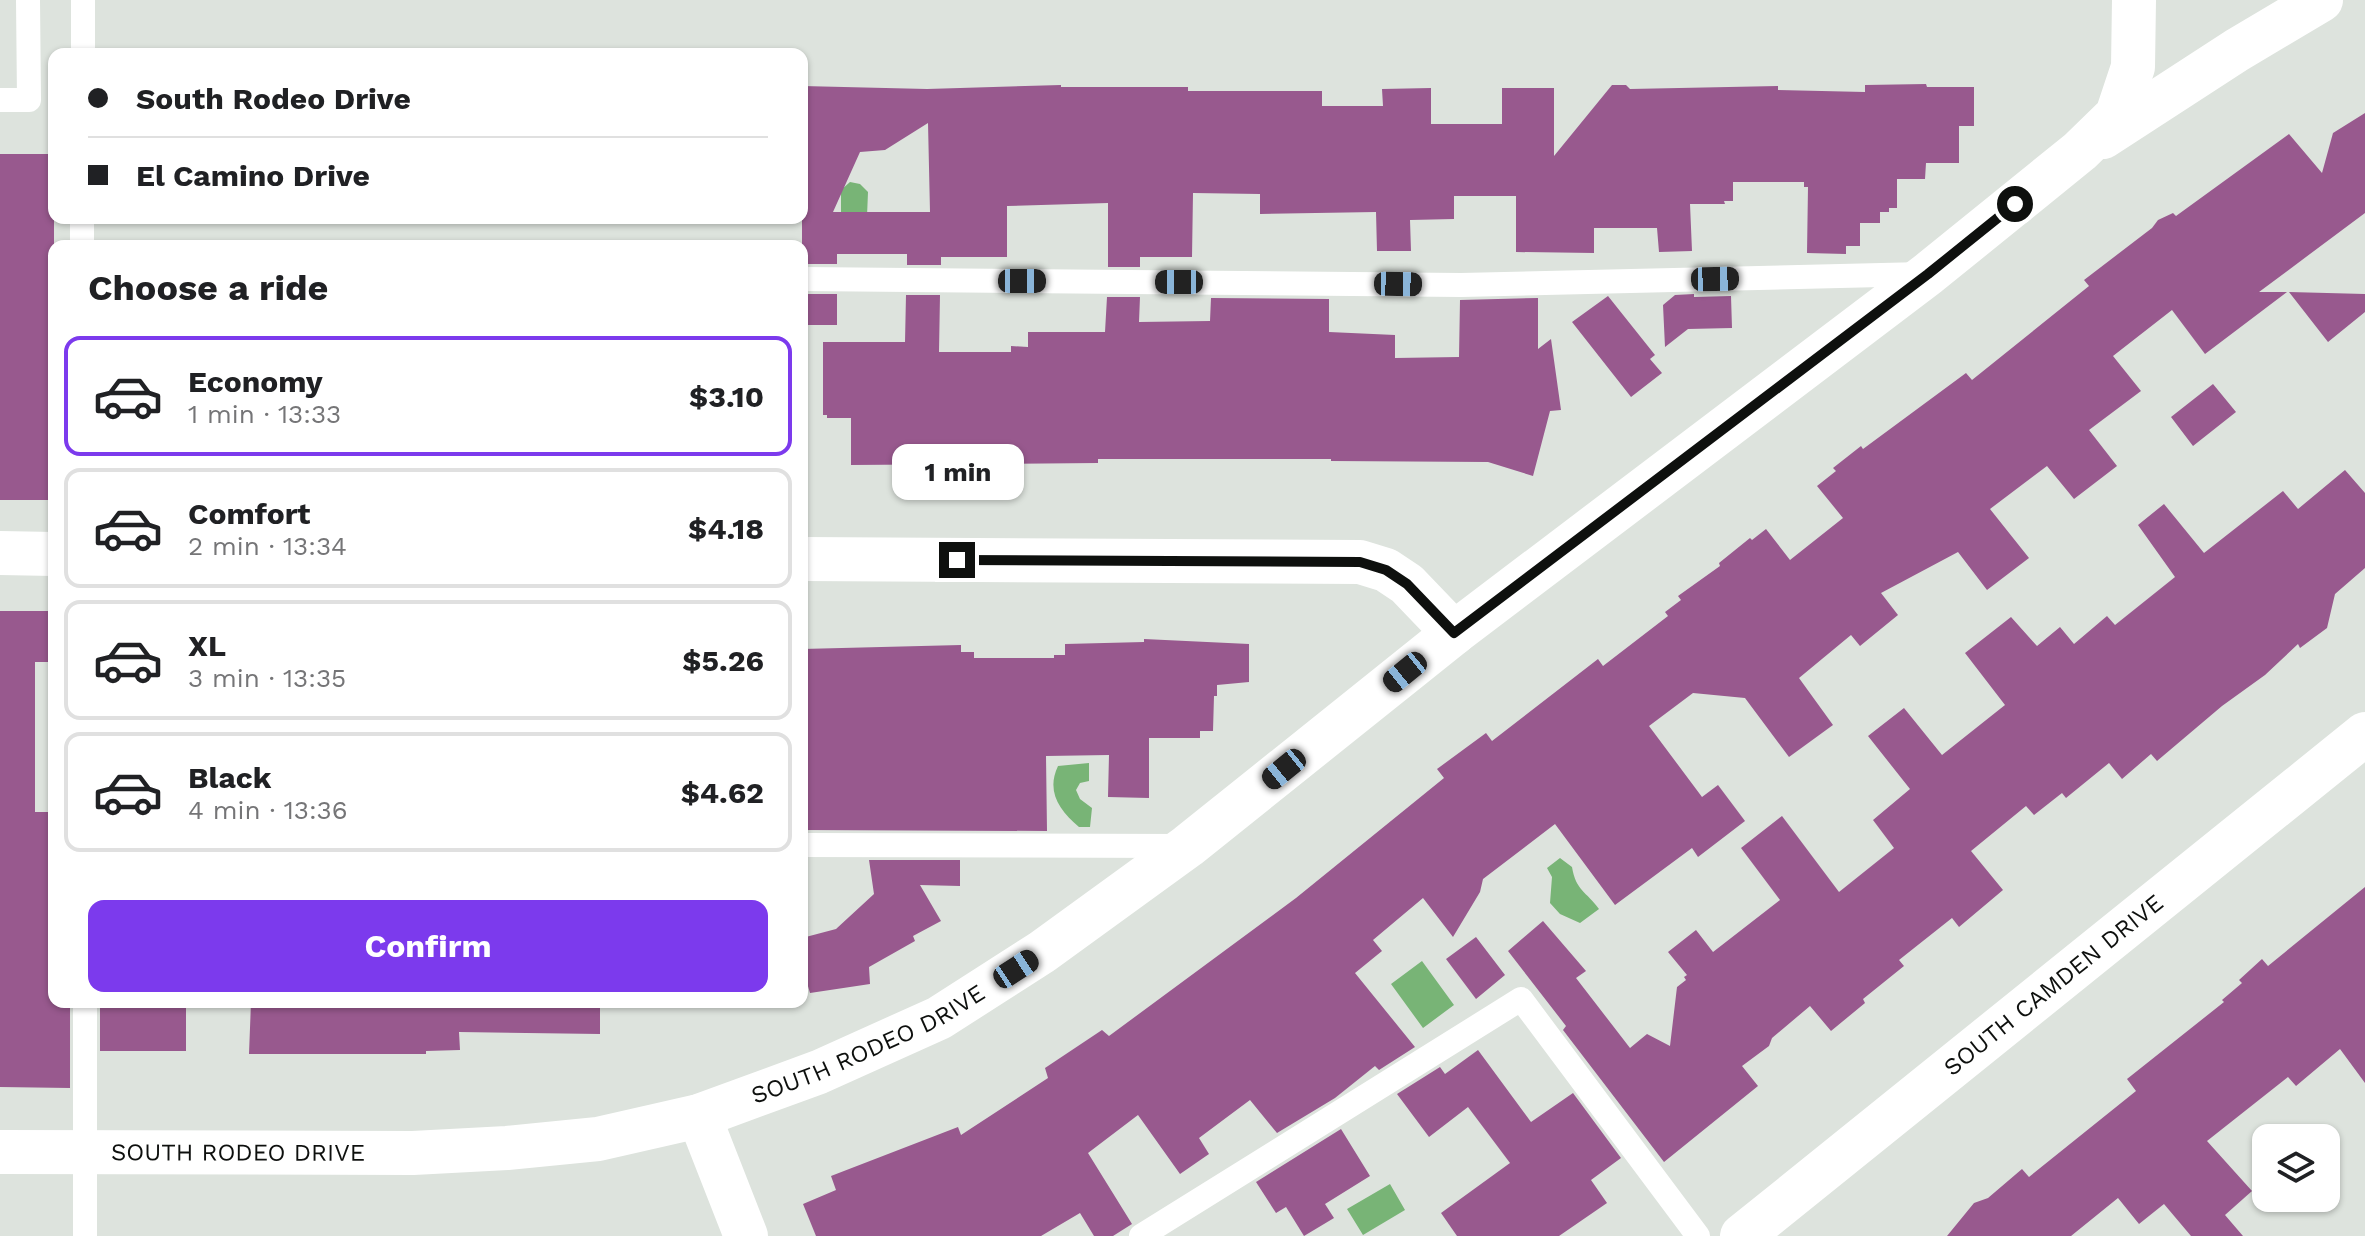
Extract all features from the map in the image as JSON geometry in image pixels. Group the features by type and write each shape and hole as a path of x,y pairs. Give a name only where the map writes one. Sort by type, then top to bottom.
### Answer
{"street":[{"name":"SOUTH RODEO DRIVE","path":"0,1152 413,1153 598,1139 699,1116 819,1072 939,1018 1042,952 1188,846 1454,633 1928,274 2080,151 2117,115 2133,67 2134,0"},
{"name":"SOUTH RODEO DRIVE","path":"2080,151 2321,0"},
{"path":"0,553 48,554"},
{"path":"808,559 1360,562 1386,570 1407,584 1454,633"},
{"name":"SOUTH CAMDEN DRIVE","path":"1742,1236 2365,734"},
{"path":"699,1116 746,1236"}],"lane":[{"path":"0,100 29,100 28,0"},
{"path":"83,0 83,48"},
{"path":"808,279 1461,285 1928,274"},
{"path":"808,845 1188,846"},
{"path":"1141,1236 1521,999 1698,1236"},
{"path":"85,1008 85,1236"}],"shaded area":[{"path":"850,182 860,184 868,192 866,241 841,231 841,190"},
{"path":"1089,763 1089,781 1080,783 1076,790 1080,799 1092,808 1090,827 1079,827 1060,807 1053,784 1058,766"},
{"path":"1560,858 1572,867 1579,886 1599,909 1580,923 1560,914 1550,903 1552,877 1547,868"},
{"path":"1422,961 1454,1005 1423,1028 1391,984"},
{"path":"1390,1184 1405,1210 1363,1235 1347,1209"}],"building":[{"path":"1061,85 1188,87 1188,91 1322,91 1322,106 1383,106 1382,89 1431,88 1431,124 1502,124 1502,88 1554,88 1554,156 1612,85 1626,85 1630,89 1778,86 1778,90 1865,92 1865,85 1974,87 1974,126 1959,126 1959,163 1926,163 1925,179 1897,179 1897,208 1880,212 1880,223 1860,223 1860,246 1846,246 1846,254 1807,253 1808,187 1804,187 1804,182 1733,182 1733,201 1724,201 1725,204 1690,204 1692,251 1659,252 1657,228 1594,228 1594,253 1516,252 1516,196 1454,196 1454,219 1410,220 1411,251 1377,251 1376,212 1260,214 1260,194 1193,193 1192,257 1140,257 1140,267 1108,267 1108,203 1007,206 1007,257 941,257 941,265 907,265 907,254 837,254 837,264 808,264 808,240 802,240 802,224 808,224 808,86 927,89","holes":["928,123 930,212 833,212 860,152 885,150"]},
{"path":"2365,113 2365,213 2259,292 2287,292 2205,354 2172,310 2113,356 2141,391 2089,430 2117,466 2074,499 2047,466 1990,509 2029,558 1987,590 1958,552 1881,593 1898,615 1860,646 1851,635 1799,678 1833,725 1789,757 1745,698 1693,693 1649,726 1702,797 1718,785 1745,821 1698,857 1692,848 1615,905 1555,824 1483,879 1480,892 1453,937 1423,898 1373,940 1382,951 1355,973 1415,1047 1379,1070 1375,1066 1335,1098 1277,1133 1250,1100 1199,1138 1209,1154 1180,1174 1138,1115 1088,1153 1132,1224 1113,1236 1094,1236 1080,1213 1041,1236 816,1236 803,1204 836,1190 831,1176 958,1127 961,1135 1048,1078 1045,1068 1102,1030 1109,1036 1296,898 1444,778 1437,769 1486,733 1492,741 1598,659 1603,666 1668,616 1665,612 1681,600 1678,596 1720,566 1719,563 1750,538 1752,540 1766,529 1790,560 1843,518 1817,486 1836,471 1833,468 1966,373 1972,380 2089,286 2084,280 2152,228 2158,220 2173,213 2176,216 2289,134 2322,173 2333,133"},
{"path":"0,154 48,154 48,224 54,224 54,240 48,240 48,500 0,500"},
{"path":"2289,292 2365,294 2365,312 2328,342"},
{"path":"808,294 837,294 837,325 808,325"},
{"path":"1694,294 1694,297 1731,296 1732,328 1688,329 1665,347 1663,305 1675,295"},
{"path":"906,295 940,295 939,352 1011,352 1011,346 1028,347 1028,332 1105,332 1107,297 1140,297 1139,322 1210,321 1211,298 1329,299 1329,332 1395,335 1395,358 1459,357 1460,300 1538,298 1538,349 1551,339 1561,410 1550,411 1533,476 1488,462 1331,459 1098,459 1098,463 851,465 851,418 827,418 823,415 823,342 905,342"},
{"path":"1608,296 1655,355 1650,359 1662,373 1631,397 1572,322"},
{"path":"2213,384 2236,412 2193,446 2171,417"},
{"path":"2345,470 2365,493 2365,568 2335,594 2327,628 2300,648 2298,644 2265,675 2222,706 2157,761 2151,754 2122,779 2109,763 2066,798 2062,793 2034,815 2026,806 1971,851 2003,890 1959,927 1952,918 1899,960 1904,966 1863,999 1865,1003 1831,1031 1810,1006 1772,1038 1769,1046 1742,1066 1758,1086 1664,1162 1563,1030 1566,1026 1508,951 1543,921 1586,971 1576,978 1630,1048 1647,1034 1670,1046 1677,987 1686,980 1684,977 1687,975 1668,952 1696,930 1713,952 1780,900 1741,848 1782,816 1839,892 1894,848 1873,820 1910,789 1868,736 1904,708 1942,755 2005,705 1965,653 2011,617 2037,646 2060,627 2074,644 2107,616 2115,625 2175,577 2138,525 2164,504 2204,553 2283,491 2298,509"},
{"path":"0,611 48,611 48,662 35,662 35,812 48,812 48,1008 70,1008 70,1088 0,1087"},
{"path":"1144,639 1249,644 1249,682 1217,685 1213,731 1200,731 1200,738 1149,738 1149,798 1108,797 1109,755 1046,756 1047,831 808,830 808,649 961,645 961,652 974,652 974,658 1054,658 1054,655 1065,655 1065,644 1144,642"},
{"path":"869,860 960,860 960,886 920,885 941,921 913,936 915,941 869,967 870,984 810,993 808,936 836,929 874,894"},
{"path":"2365,887 2365,1083 2340,1049 2296,1086 2288,1077 2207,1141 2252,1191 2225,1215 2243,1236 2191,1236 2164,1204 2139,1224 2118,1198 2071,1236 1947,1236 1974,1203 1988,1198 2022,1169 2029,1177 2136,1091 2127,1079 2224,1002 2222,1000 2242,983 2239,980 2262,959 2268,966"},
{"path":"1476,937 1505,975 1476,999 1446,959"},
{"path":"100,1008 186,1008 186,1051 100,1051"},
{"path":"251,1008 600,1008 600,1034 459,1032 460,1050 426,1051 426,1054 249,1054"},
{"path":"1478,1050 1531,1122 1573,1093 1621,1158 1591,1180 1607,1203 1559,1236 1457,1236 1441,1213 1510,1163 1468,1107 1429,1137 1397,1094 1440,1067 1445,1074"},
{"path":"1341,1129 1370,1176 1325,1204 1334,1218 1304,1236 1286,1207 1276,1213 1256,1182"}],"route":[{"path":"957,560 1360,562 1386,570 1407,584 1454,633 1928,274 2015,204"}]}
